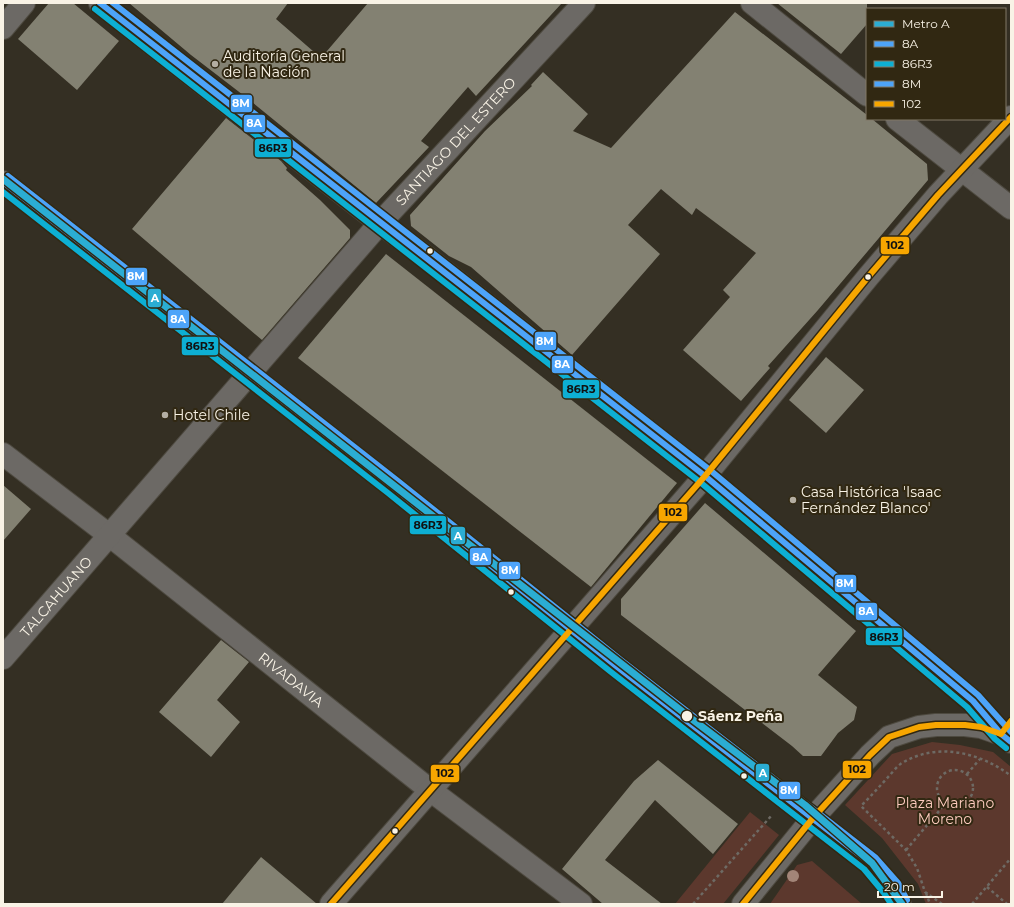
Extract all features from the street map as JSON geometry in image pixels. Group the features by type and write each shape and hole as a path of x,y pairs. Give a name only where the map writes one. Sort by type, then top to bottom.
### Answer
{"main road":[{"path":"3,182 249,373 570,630 870,863 891,888 900,904"}],"street":[{"path":"3,28 24,3"},
{"path":"100,3 704,476 974,701 1008,732"},
{"name":"SANTIAGO DEL ESTERO","path":"109,535 380,223 584,3"},
{"path":"752,3 866,94"},
{"path":"331,904 704,476 868,277 938,195 1011,117"},
{"path":"898,120 1011,208"},
{"name":"RIVADAVIA","path":"3,454 109,535 430,790 581,904"},
{"name":"TALCAHUANO","path":"3,658 109,535"},
{"path":"743,904 813,818 870,755 889,737 919,727 936,725 965,725 1008,732"}],"path":[{"path":"930,904 917,868 906,850 862,806 900,764 917,756 935,751 950,751 980,759 991,763 1011,776"},
{"path":"967,774 980,759"},
{"path":"950,770 961,771 967,774 973,784 973,790 971,796 963,804 957,806 946,804 941,800 938,794 937,783 940,777 950,770"},
{"path":"693,904 788,798"},
{"path":"906,850 946,804"},
{"path":"972,904 1011,858"},
{"path":"987,887 1007,904"},
{"path":"925,892 942,904"}],"green space":[{"name":"Plaza Mariano Moreno","path":"932,742 960,745 993,752 1011,767 1011,904 926,904 918,884 882,838 845,805 892,754"},
{"path":"750,812 779,835 723,904 675,904"},
{"path":"812,861 862,904 770,904 797,865"}],"building":[{"path":"49,3 73,3 119,41 77,90 18,39"},
{"path":"129,3 288,3 276,19 321,58 368,3 562,3 476,96 468,87 421,141 429,147 376,203 247,98 191,55"},
{"path":"777,3 867,3 866,25 841,54"},
{"path":"735,12 866,114 866,120 873,120 927,164 928,180 818,310 768,366 770,368 741,401 683,350 730,297 723,290 756,253 696,208 692,215 661,189 628,225 660,254 572,355 471,267 449,256 411,226 410,215 485,131 532,86 531,85 543,72 588,114 573,131 611,148"},
{"path":"226,118 281,161 287,168 286,170 320,200 350,230 350,238 262,340 132,229"},
{"path":"386,254 677,483 591,587 298,358"},
{"path":"826,357 864,390 826,433 789,400"},
{"path":"3,485 31,509 3,541"},
{"path":"705,503 856,631 818,675 857,707 854,720 838,733 821,756 803,756 621,615 621,599"},
{"path":"221,640 249,662 217,700 240,722 211,757 159,712"},
{"path":"658,760 738,824 713,854 655,800 605,860 662,904 603,904 562,869 634,781"},
{"path":"261,857 317,904 222,904"}],"metro line":[{"name":"A","path":"3,179 688,716 805,805 872,863 902,904"}],"transit line":[{"name":"8A","path":"100,3 705,476 973,701 1001,734 1011,742"},
{"name":"8M","path":"113,3 710,470 978,695 1011,732"},
{"name":"86R3","path":"95,9 700,482 967,707 995,739 1006,748"},
{"name":"102","path":"331,904 705,476 868,277 938,195 1011,117"},
{"name":"8M","path":"8,176 398,481 621,660 875,857 898,883 907,900"},
{"name":"8A","path":"3,182 393,487 616,666 870,863 891,888 900,904"},
{"name":"86R3","path":"3,192 388,493 611,672 864,869 891,904"},
{"name":"102","path":"743,904 813,818 870,755 889,737 919,727 936,725 965,725 981,727 1001,734 1011,721"}],"place":[{"name":"Auditoría General de la Nación","path":"215,64"},
{"name":"Hotel Chile","path":"165,415"},
{"name":"Casa Histórica 'Isaac Fernández Blanco'","path":"793,500"},
{"name":"Sáenz Peña","path":"687,716"}]}
